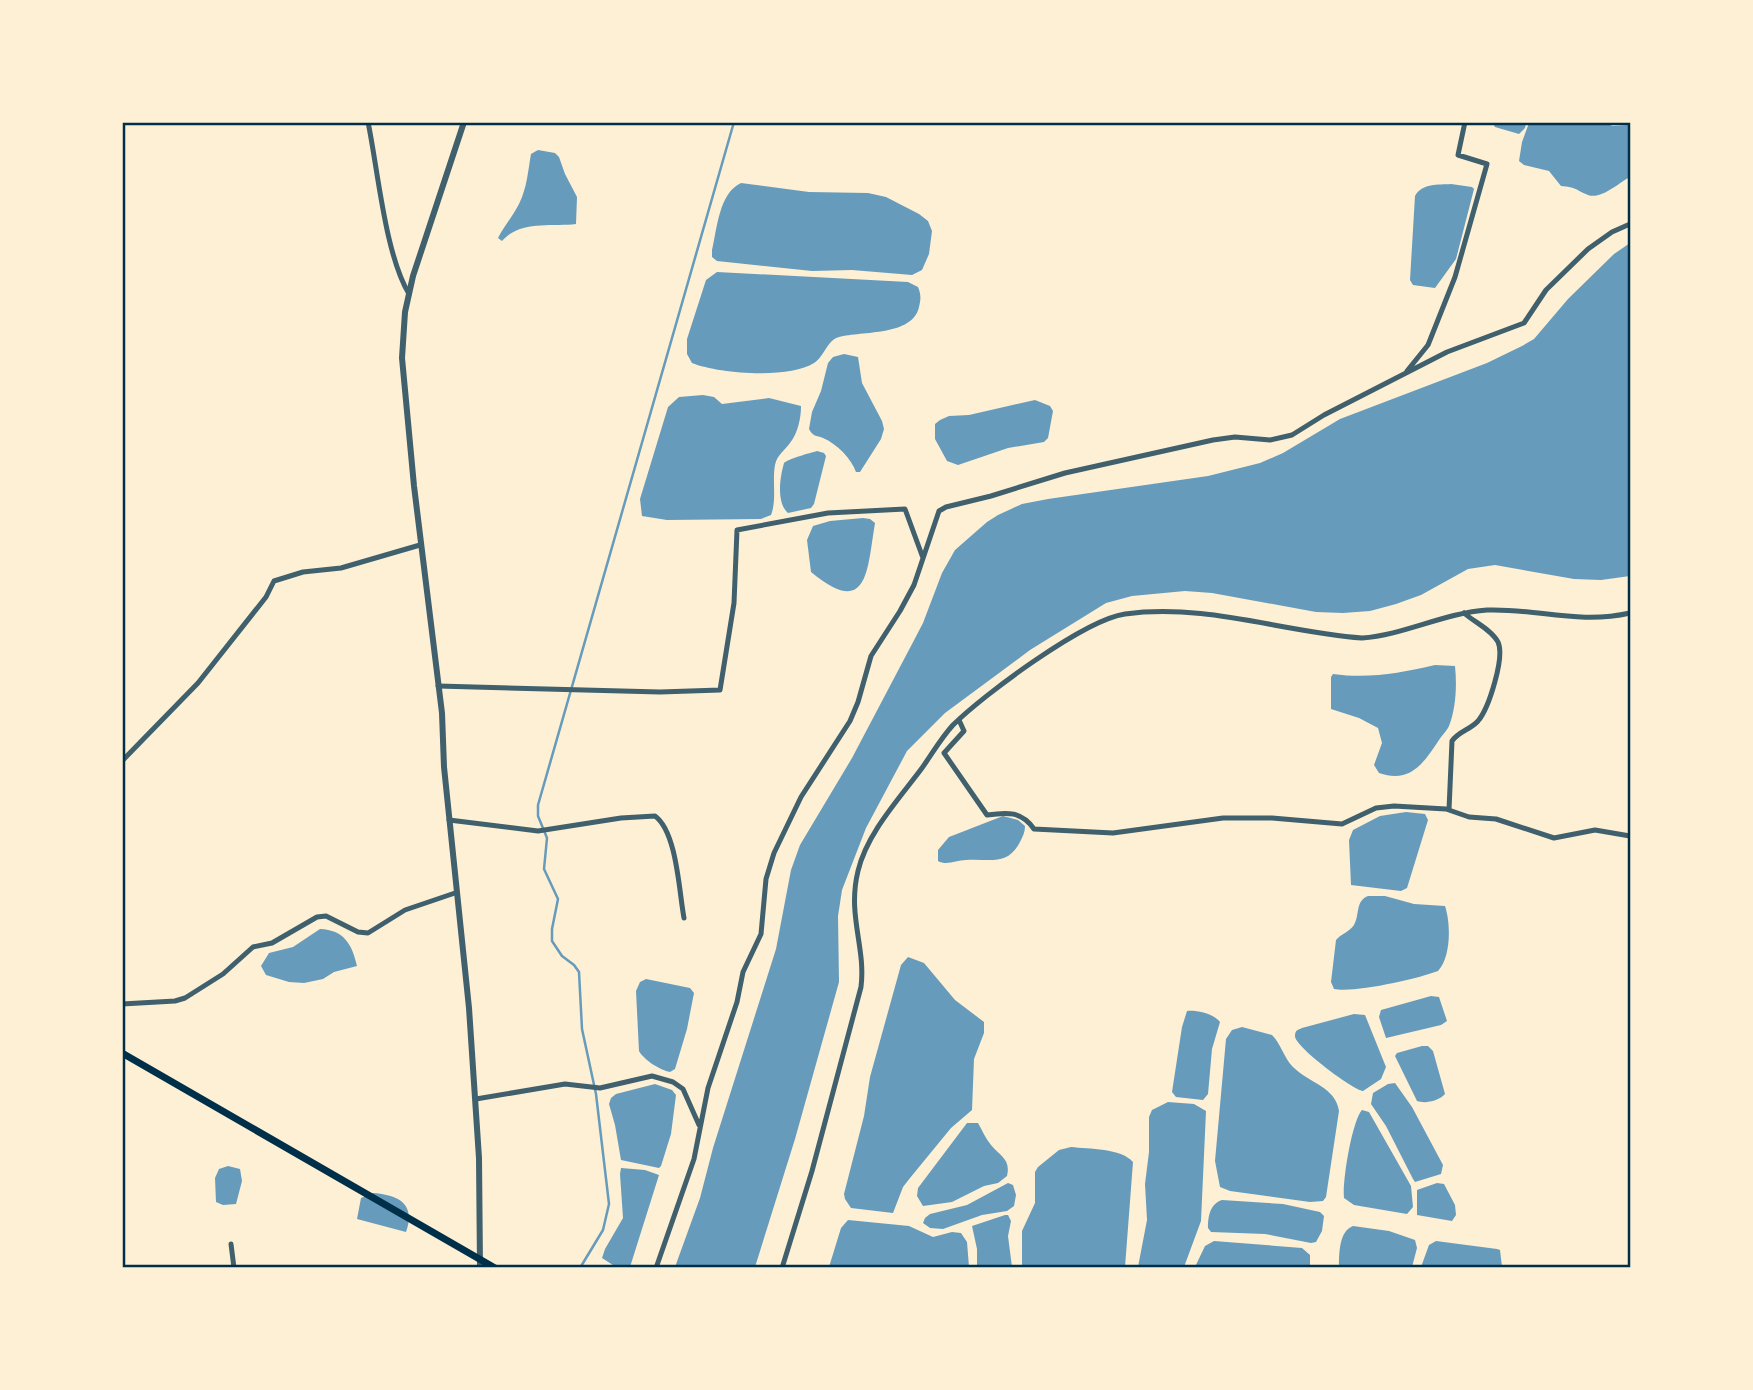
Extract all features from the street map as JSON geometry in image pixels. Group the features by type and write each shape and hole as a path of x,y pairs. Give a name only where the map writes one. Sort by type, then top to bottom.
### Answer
{"main road":[{"path":"122,1053 495,1268"}],"street":[{"path":"368,122 388,231 399,275 409,294"},
{"path":"464,122 409,294 403,330 402,365 420,545 438,686 469,1008 481,1209 480,1268"},
{"path":"1406,373 1428,345 1455,277 1487,164 1458,155 1465,122"},
{"path":"656,1268 689,1174 708,1088 734,1014 743,972 763,928 766,879 774,853 801,797 850,721 871,656 908,598 937,514 946,507 992,496 1065,472 1213,440 1235,437 1270,440 1292,435 1324,415 1406,373 1471,342 1524,323 1546,290 1588,249 1612,232 1630,224"},
{"path":"438,686 660,692 720,690 734,603 737,530 828,513 905,509 923,558"},
{"path":"122,761 198,683 266,597 274,581 303,572 341,568 420,545"},
{"path":"782,1268 812,1171 861,987 853,909 859,866 876,833 943,737 958,720 996,690 1099,621 1124,614 1198,612 1362,638 1389,634 1464,614 1496,610 1591,618 1630,613"},
{"path":"1449,810 1452,741 1459,733 1476,723 1485,711 1491,697 1500,656 1495,638 1464,614"},
{"path":"958,720 964,731 944,753 972,794 987,815 1019,815 1034,829 1113,834 1223,818 1272,818 1342,824 1385,806 1449,810 1469,817 1496,819 1554,838 1595,830 1630,836"},
{"path":"449,820 544,830 648,815 659,817 666,830 676,864 684,918"},
{"path":"122,1004 185,998 223,974 253,947 272,943 317,916 326,916 358,932 368,933 405,910 456,893"},
{"path":"476,1100 565,1084 600,1088 652,1076 678,1085 686,1093 700,1128"},
{"path":"231,1244 234,1268"}],"water":[{"path":"1493,122 1526,123 1519,134 1495,127"},
{"path":"1600,122 1613,126 1630,125 1630,177 1604,193 1593,196 1561,186 1549,171 1524,165 1519,161 1529,123"},
{"path":"538,150 555,153 559,157 577,197 576,224 527,227 509,234 502,241 498,238 524,192 531,154"},
{"path":"741,183 809,192 868,193 886,197 928,221 932,231 929,254 922,270 912,275 852,270 812,271 717,261 712,257 712,250 720,212 728,195"},
{"path":"1451,184 1474,189 1456,259 1435,288 1413,285 1410,280 1415,196 1426,187"},
{"path":"1630,243 1630,576 1601,580 1574,579 1495,565 1468,569 1421,595 1396,604 1370,611 1343,613 1316,612 1212,593 1185,591 1132,596 1106,603 1030,650 945,713 907,751 866,828 842,890 838,916 839,982 795,1139 755,1267 675,1267 700,1198 713,1148 776,949 791,870 800,845 852,758 911,646 942,573 955,550 987,522 1022,504 1208,476 1260,463 1283,453 1340,419 1487,363 1534,339 1568,299 1614,254"},
{"path":"717,272 908,282 918,287 920,301 915,316 907,323 885,331 839,337 828,345 814,363 803,368 772,373 719,370 692,363 687,354 687,339 706,280"},
{"path":"844,354 858,357 862,383 884,429 881,439 860,472 856,472 838,448 813,435 809,429 828,363 833,357"},
{"path":"679,397 714,397 722,404 769,398 801,406 795,435 776,461 771,515 761,519 667,520 642,516 640,499 668,407"},
{"path":"1035,400 1050,406 1053,411 1048,438 1044,442 1008,448 958,465 947,461 935,439 935,424 949,416 969,415"},
{"path":"817,451 826,456 814,504 811,508 788,513 780,496 784,463"},
{"path":"863,518 875,523 870,558 861,583 854,590 844,591 811,572 807,540 813,526 830,521"},
{"path":"1435,665 1455,666 1455,696 1448,728 1415,769 1399,776 1379,773 1374,765 1382,743 1378,728 1359,718 1331,709 1331,677 1333,674 1384,674"},
{"path":"1406,812 1425,814 1428,820 1407,888 1401,891 1351,885 1349,840 1353,830 1380,816"},
{"path":"1003,816 1018,820 1025,826 1020,842 1009,855 997,860 962,860 948,863 938,861 938,850 949,837"},
{"path":"1368,896 1385,896 1414,904 1445,906 1449,940 1438,971 1371,987 1334,989 1331,982 1336,940 1354,925 1359,905"},
{"path":"320,929 335,932 346,940 357,966 304,983 289,982 266,975 261,966 269,953 293,947"},
{"path":"908,957 924,963 955,1000 984,1022 984,1033 974,1059 972,1110 951,1128 903,1187 893,1213 851,1208 844,1194 864,1116 870,1077 901,965"},
{"path":"646,979 690,988 694,993 675,1069 670,1072 653,1064 639,1051 636,991 640,982"},
{"path":"1431,996 1439,997 1447,1021 1441,1025 1386,1038 1379,1017 1381,1010"},
{"path":"1187,1011 1205,1013 1220,1022 1212,1049 1208,1094 1203,1100 1176,1097 1172,1092"},
{"path":"1354,1014 1365,1015 1386,1067 1381,1079 1363,1091 1325,1067 1304,1049 1295,1036 1296,1031 1302,1028"},
{"path":"1242,1027 1272,1035 1293,1067 1327,1091 1337,1103 1339,1111 1326,1197 1323,1201 1310,1202 1230,1191 1220,1187 1215,1161 1226,1039 1232,1030"},
{"path":"1428,1046 1433,1051 1445,1094 1428,1102 1417,1101 1395,1056 1397,1053"},
{"path":"1395,1083 1412,1107 1443,1165 1441,1174 1415,1182 1386,1126 1371,1104 1373,1093"},
{"path":"655,1084 672,1090 676,1095 671,1134 659,1168 621,1160 609,1104 616,1094"},
{"path":"1168,1102 1194,1104 1206,1111 1201,1221 1184,1267 1138,1267 1147,1220 1145,1184 1149,1117 1152,1110"},
{"path":"1362,1110 1369,1112 1411,1186 1413,1207 1407,1214 1354,1205 1344,1198 1348,1152"},
{"path":"967,1123 978,1123 989,1143 1004,1158 1007,1176 998,1183 984,1186 952,1202 923,1206 917,1196 918,1188"},
{"path":"1071,1147 1113,1152 1128,1157 1133,1162 1125,1267 1022,1267 1022,1231 1035,1203 1035,1172 1059,1150"},
{"path":"228,1166 240,1169 242,1181 236,1204 223,1205 216,1202 215,1178 219,1169"},
{"path":"621,1168 645,1170 659,1175 630,1267 616,1267 602,1258 623,1218"},
{"path":"1008,1183 1013,1185 1016,1195 1014,1206 1007,1211 982,1215 943,1229 930,1228 923,1223 930,1214 967,1205"},
{"path":"1437,1183 1444,1184 1455,1205 1456,1215 1452,1221 1417,1215 1417,1190"},
{"path":"373,1193 391,1196 403,1203 409,1214 406,1232 357,1219 361,1198"},
{"path":"1222,1200 1283,1204 1320,1212 1324,1216 1322,1231 1316,1242 1311,1243 1265,1234 1211,1232 1208,1228 1210,1211"},
{"path":"1008,1215 1011,1221 1008,1236 1012,1267 977,1267 977,1249 972,1226"},
{"path":"848,1220 909,1226 933,1237 952,1232 961,1233 967,1242 969,1267 829,1267 841,1228"},
{"path":"1353,1226 1389,1231 1415,1240 1417,1248 1412,1267 1339,1267 1342,1238"},
{"path":"1214,1241 1302,1248 1310,1255 1310,1267 1195,1267 1205,1246"},
{"path":"1436,1241 1500,1250 1502,1267 1421,1267 1429,1245"}],"waterway":[{"path":"580,1268 603,1230 609,1204 596,1094 582,1029 579,972 562,956 552,941 558,899 544,869 547,838 538,816 538,805 734,122"}]}
